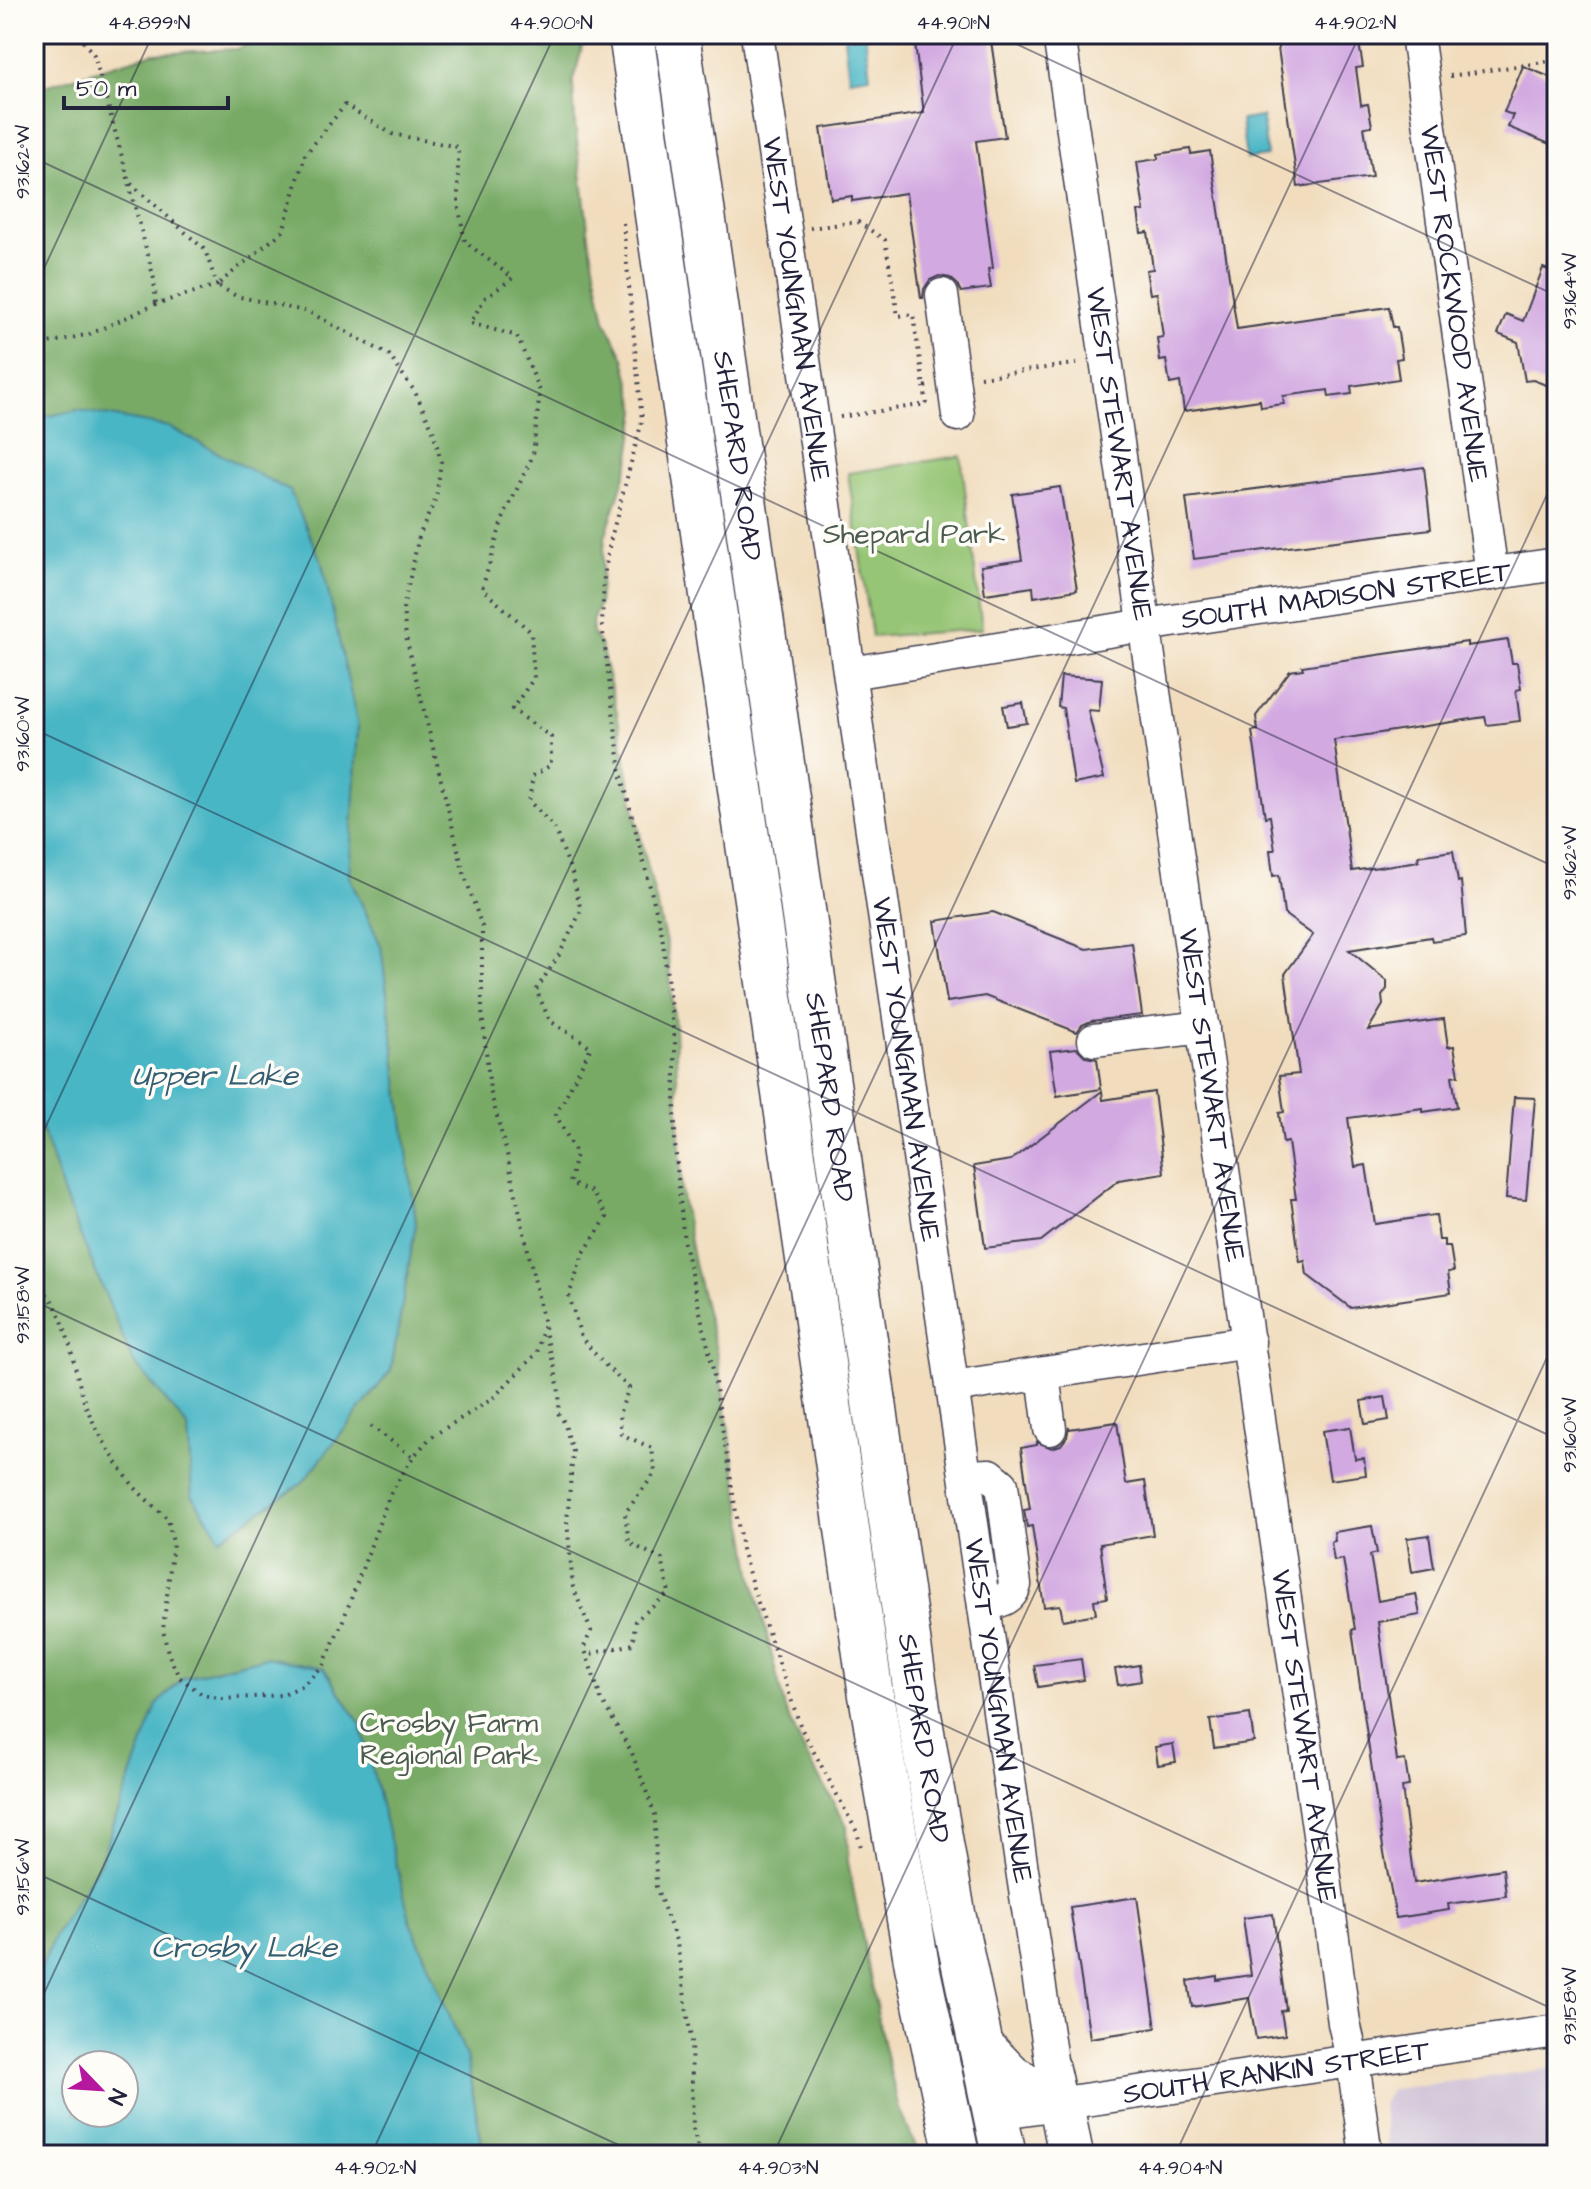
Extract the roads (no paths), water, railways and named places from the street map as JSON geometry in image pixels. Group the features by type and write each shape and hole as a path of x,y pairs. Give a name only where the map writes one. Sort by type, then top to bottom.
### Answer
{"highway":[{"name":"SHEPARD ROAD","path":"634,34 871,1695 917,1966 957,2155"},
{"name":"SHEPARD ROAD","path":"677,34 919,1715 953,1913 1004,2155"},
{"path":"917,1966 963,2095 973,2108 995,2113 978,2155"},
{"path":"981,2046 1011,2077 1061,2104 1071,2155"}],"street":[{"name":"WEST YOUNGMAN AVENUE","path":"757,34 1048,2045 1061,2104"},
{"name":"WEST STEWART AVENUE","path":"1059,34 1249,1342 1344,2023 1353,2062 1366,2155"},
{"name":"WEST ROCKWOOD AVENUE","path":"1417,34 1492,574"},
{"path":"942,295 958,415"},
{"name":"SOUTH MADISON STREET","path":"850,673 1145,625 1557,564"},
{"path":"1094,1040 1203,1027"},
{"path":"953,1387 1249,1342"},
{"path":"1043,1374 1050,1429"},
{"name":"SOUTH RANKIN STREET","path":"995,2113 1557,2031"}],"water":[{"path":"865,35 870,76 849,79 844,38"},
{"path":"1262,117 1267,156 1246,159 1241,120"},
{"name":"Upper Lake","path":"78,410 169,427 290,491 322,563 358,726 349,876 381,946 416,1223 391,1370 302,1483 220,1538 192,1495 188,1427 133,1361 65,1198 34,1106 34,419"},
{"name":"Crosby Lake","path":"266,1657 324,1668 361,1725 411,1923 466,2056 484,2155 34,2155 34,1986 54,1937 100,1862 157,1705 183,1678"}],"park label":[{"name":"Shepard Park","path":"914,534"},
{"name":"Crosby Farm Regional Park","path":"449,1739"}]}
